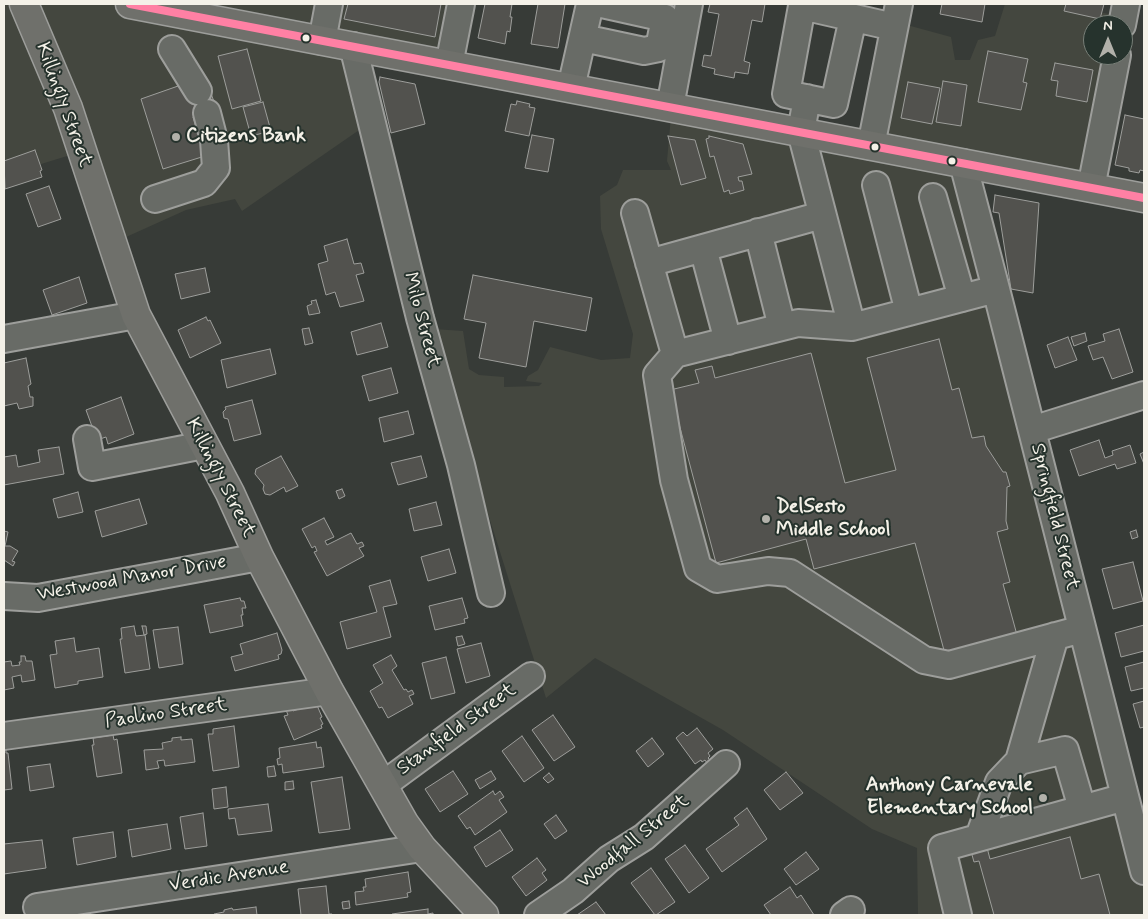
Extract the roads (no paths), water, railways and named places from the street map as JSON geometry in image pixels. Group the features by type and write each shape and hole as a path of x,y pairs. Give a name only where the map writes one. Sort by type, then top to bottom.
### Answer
{"main road":[{"name":"Killingly Street","path":"24,4 68,108 136,315 230,493 259,557 329,691 404,823 422,848 484,915"},
{"path":"130,4 1144,198"}],"street":[{"path":"322,40 329,4"},
{"path":"449,65 461,4"},
{"path":"571,88 590,4"},
{"path":"602,4 665,18 670,51 670,107"},
{"path":"670,51 690,4"},
{"path":"853,18 834,104 786,94 802,5 853,18 896,15 871,146"},
{"path":"583,38 644,51 670,51"},
{"name":"Milo Street","path":"353,46 420,318 461,465 491,593"},
{"path":"155,199 204,183 216,168 214,140 202,102 172,49"},
{"path":"1091,188 1115,65"},
{"path":"807,98 801,132 852,327"},
{"name":"Springfield Street","path":"963,163 1144,871"},
{"path":"876,185 909,312"},
{"path":"934,197 962,298"},
{"path":"635,213 674,354"},
{"path":"649,263 822,215"},
{"path":"758,232 782,327"},
{"path":"703,248 728,341"},
{"path":"996,289 852,327 798,323 674,354 656,375 674,480 698,568 718,578 768,571 790,573 924,660 949,665 1082,629"},
{"path":"4,339 136,315"},
{"path":"1032,430 1144,395"},
{"path":"87,439 92,467 204,445"},
{"name":"Westwood Manor Drive","path":"4,596 38,598 259,557"},
{"path":"980,837 998,782 1019,761 1055,636"},
{"name":"Stanfield Street","path":"383,785 531,676"},
{"name":"Paolino Street","path":"4,736 329,691"},
{"path":"1019,761 1065,750 1082,808"},
{"name":"Woodfall Street","path":"538,915 573,891 609,859 644,837 726,764"},
{"path":"958,915 942,848 1125,797"},
{"name":"Verdic Avenue","path":"37,907 422,848"}],"place":[{"name":"Citizens Bank","path":"176,137"},
{"name":"DelSesto Middle School","path":"766,519"},
{"name":"Anthony Carnevale Elementary School","path":"1043,798"}]}
